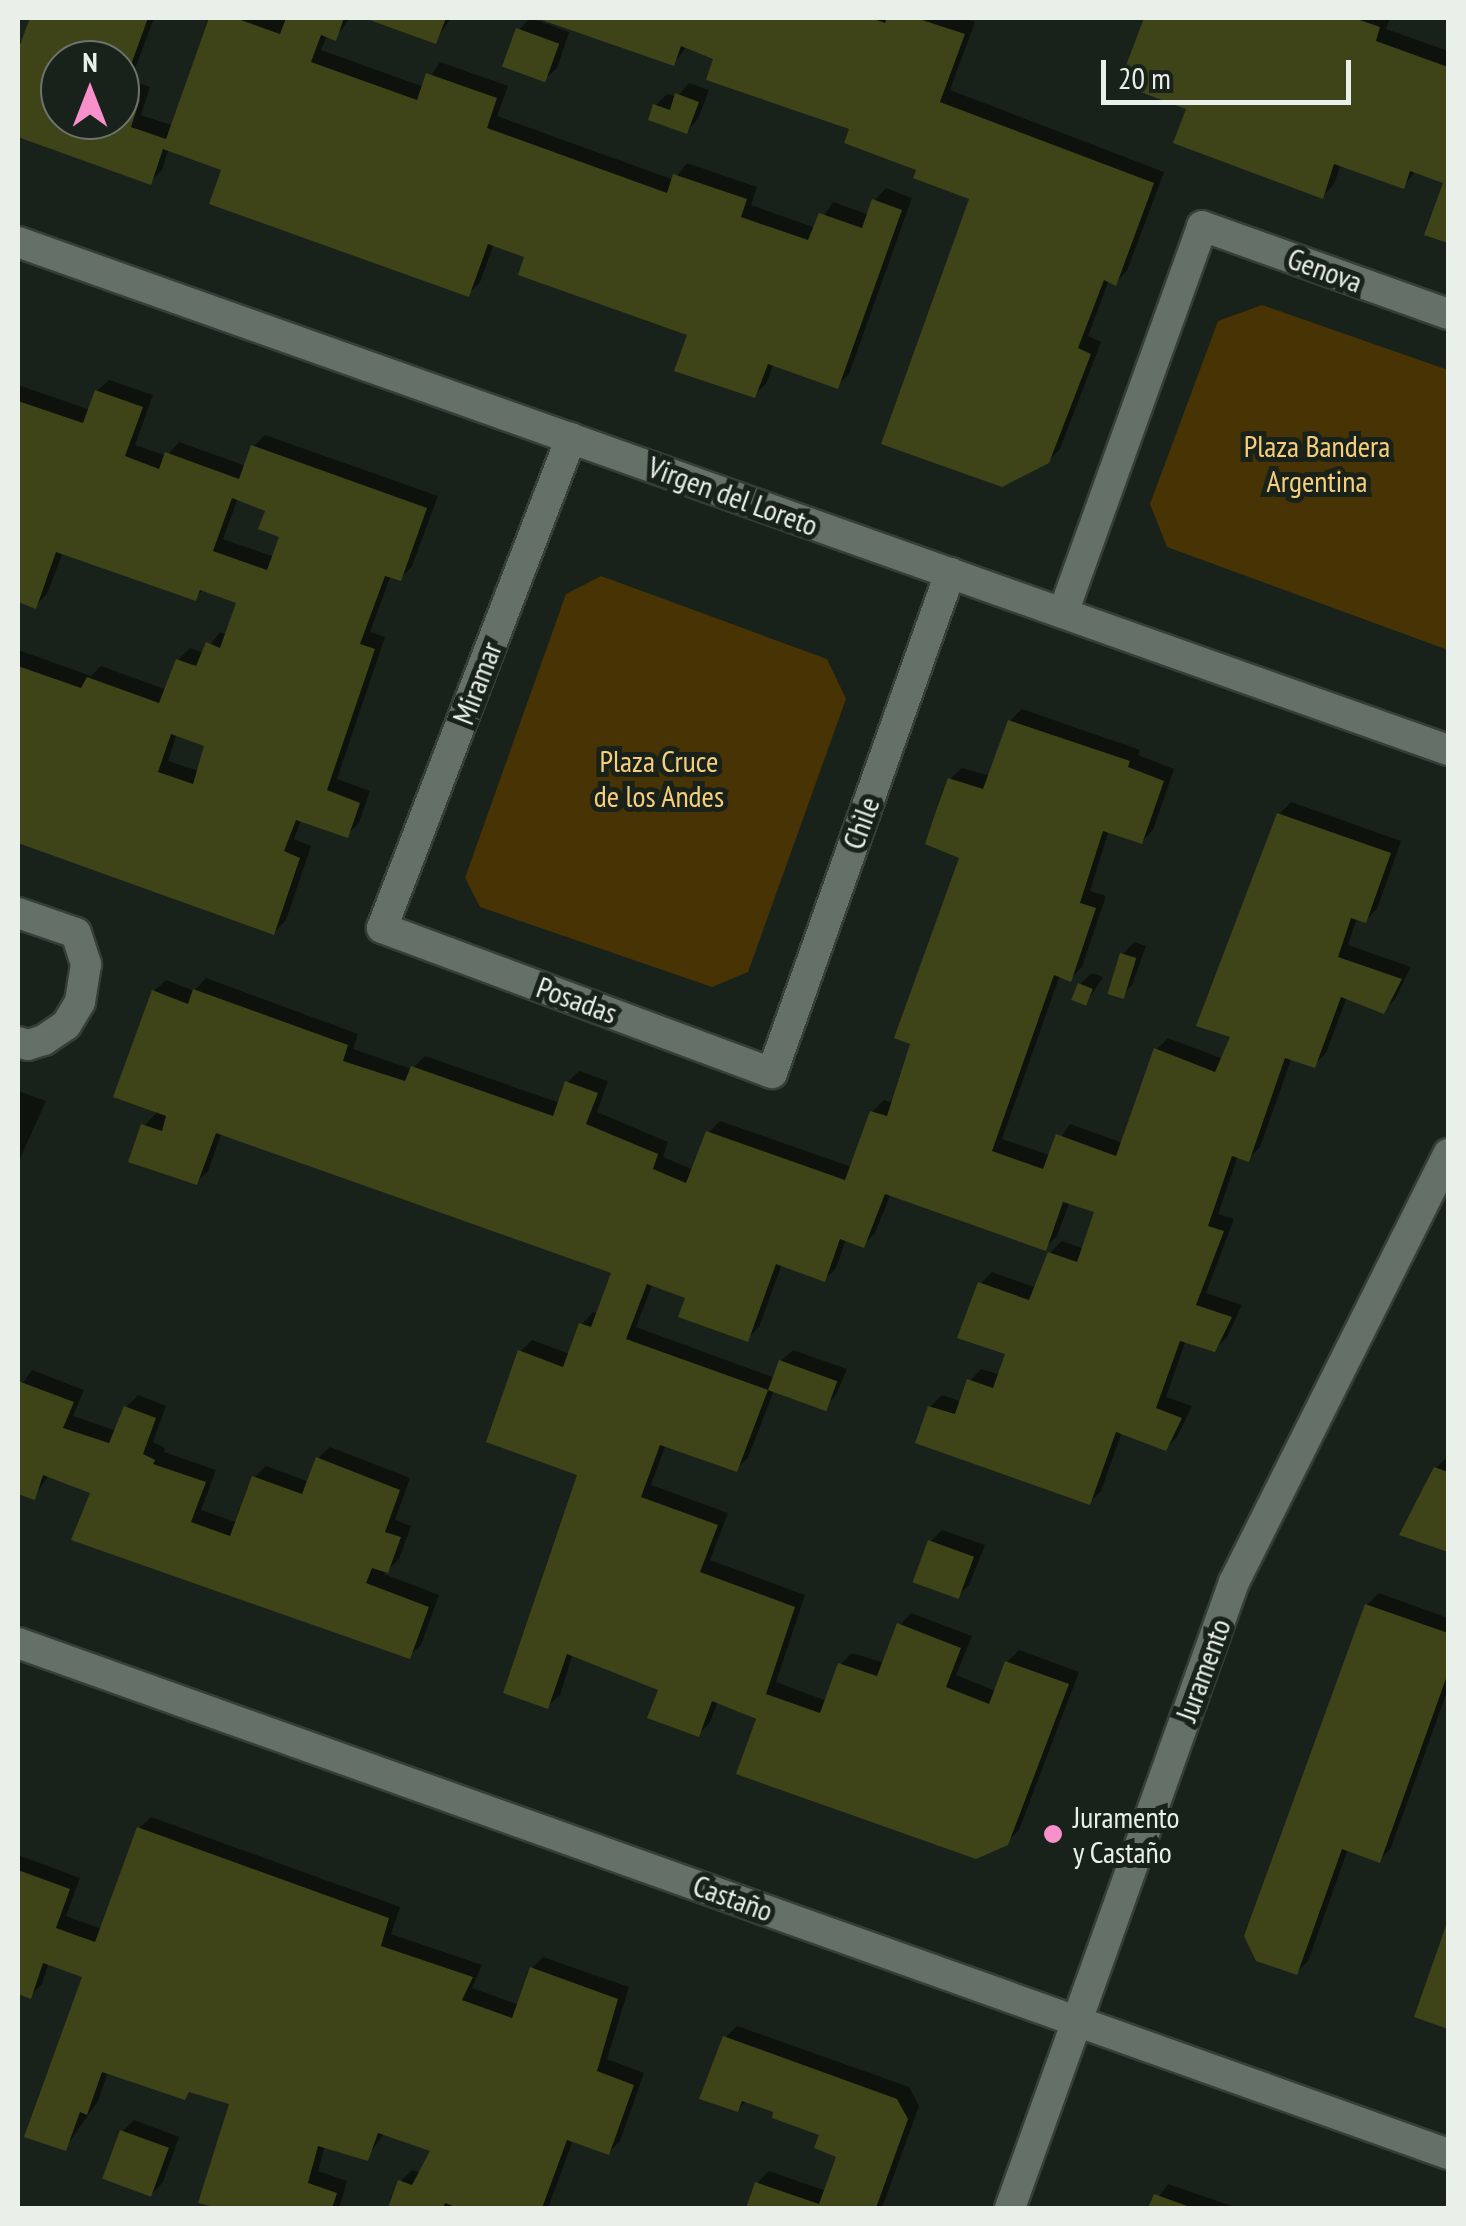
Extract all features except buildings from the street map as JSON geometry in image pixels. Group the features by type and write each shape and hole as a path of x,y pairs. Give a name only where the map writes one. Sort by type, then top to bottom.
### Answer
{"street":[{"name":"Genova","path":"1064,613 1202,226 1448,314"},
{"name":"Virgen del Loreto","path":"18,242 1448,750"},
{"name":"Miramar","path":"382,928 571,438"},
{"name":"Chile","path":"772,1073 950,573"},
{"path":"18,913 76,933 86,978 80,1002 66,1025 28,1046 18,1042"},
{"name":"Posadas","path":"382,928 772,1073"},
{"name":"Juramento","path":"1010,2208 1234,1582 1448,1154"},
{"name":"Castaño","path":"18,1643 1448,2154"}],"green space":[{"name":"Plaza Bandera Argentina","path":"1262,305 1448,370 1448,650 1167,547 1150,504 1218,321"},
{"name":"Plaza Cruce de los Andes","path":"601,576 827,659 846,699 748,972 712,987 480,907 465,878 566,594"}],"place":[{"name":"Juramento y Castaño","path":"1053,1834"}]}
